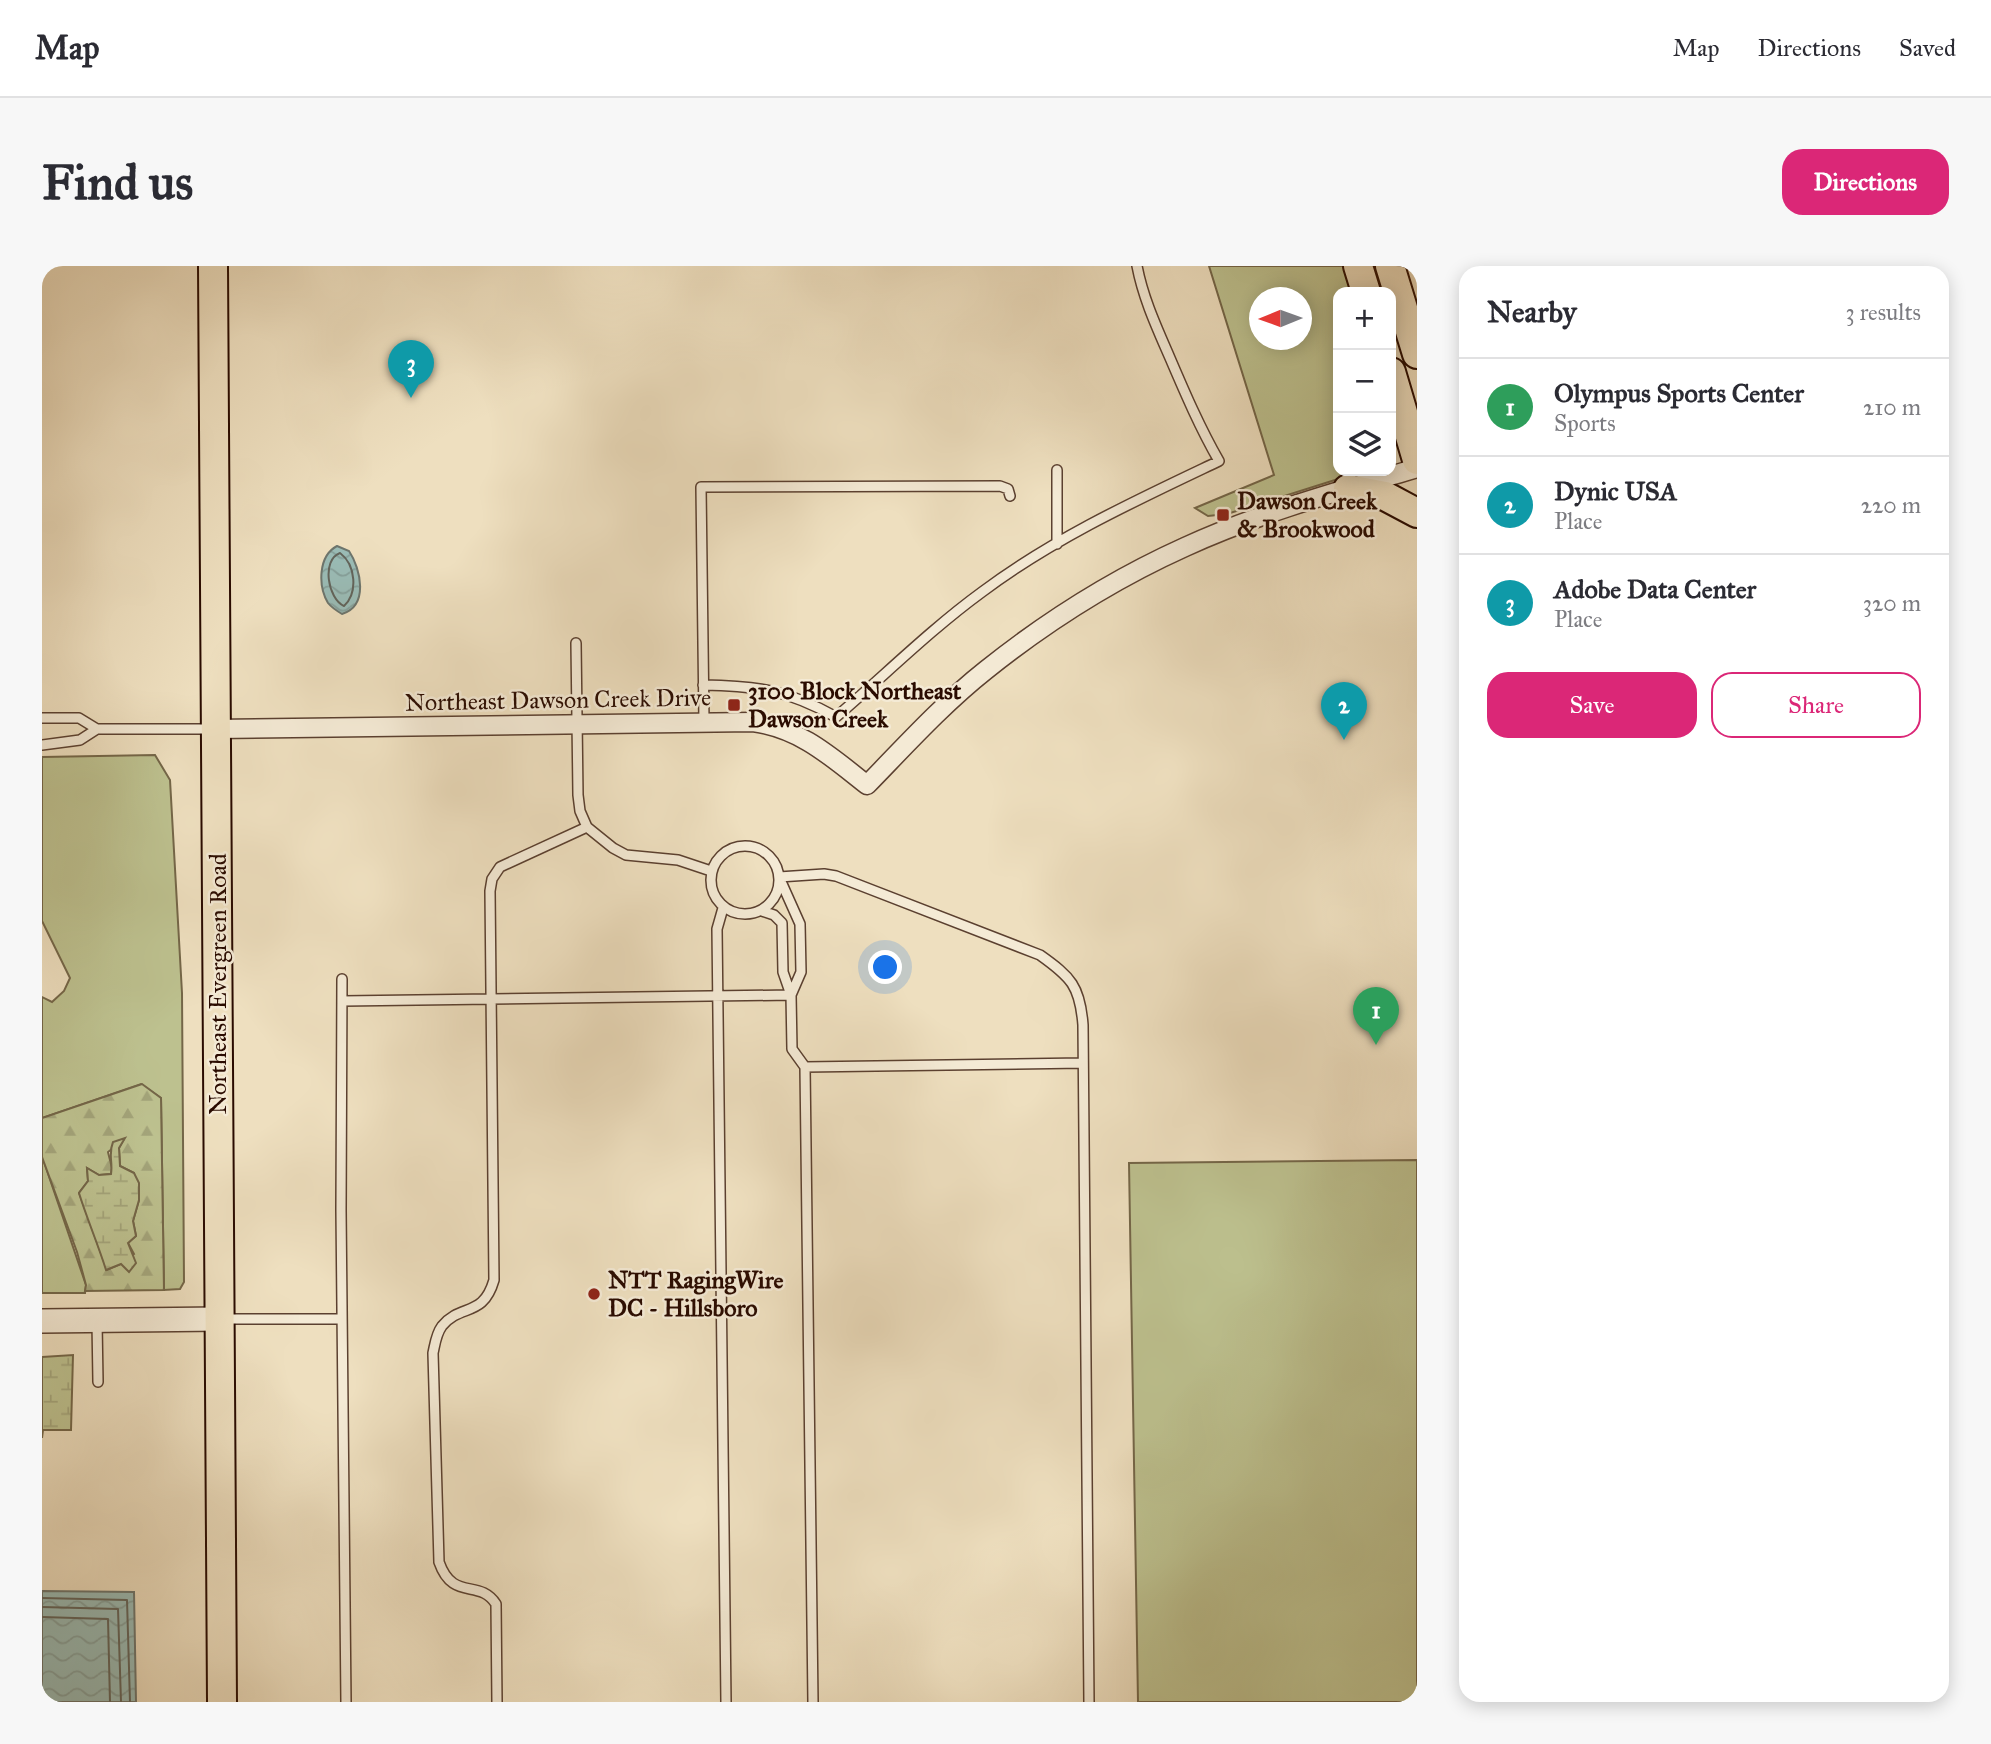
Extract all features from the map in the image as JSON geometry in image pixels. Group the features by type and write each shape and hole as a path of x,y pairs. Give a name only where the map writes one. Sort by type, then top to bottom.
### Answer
{"main road":[{"name":"Northeast Evergreen Road","path":"213,266 222,1702"},
{"path":"1358,266 1364,287"},
{"path":"1390,266 1417,354"},
{"path":"1396,391 1417,460"},
{"path":"1357,480 1417,513"}],"street":[{"name":"Northeast Dawson Creek Drive","path":"216,729 704,721 761,723 811,741 867,785 938,713 985,671 1059,617 1108,586 1203,539 1357,480 1417,468"},
{"path":"42,1321 220,1319"}],"lane":[{"path":"703,685 775,690 794,696 836,717 932,631 982,591 1093,522 1219,461 1201,430 1152,315 1137,266"},
{"path":"1057,470 1057,544"},
{"path":"704,721 701,487 1000,486 1007,489 1010,496"},
{"path":"576,643 578,795 580,811 587,827 626,855 678,860 711,871"},
{"path":"42,718 79,718 97,729 216,729"},
{"path":"42,745 80,740 97,729"},
{"path":"497,1702 496,1604 482,1592 451,1584 439,1563 433,1353 437,1334 442,1326 456,1315 483,1303 495,1280 489,891 492,879 500,867 587,827"},
{"path":"779,877 778,890 772,902 762,911 749,915 735,914 723,908 714,898 710,884 711,871 718,859 728,850 741,846 754,847 766,853 775,863 800,924 801,971 791,995"},
{"path":"779,877 824,874 836,876 1040,955 1060,969 1079,995 1083,1025 1089,1702"},
{"path":"723,908 718,929 718,996 726,1702"},
{"path":"762,911 774,915 782,923 783,972 791,995 792,1049 805,1067 813,1702"},
{"path":"342,979 346,1702"},
{"path":"343,1001 791,995"},
{"path":"805,1067 1083,1062"},
{"path":"220,1319 342,1319"},
{"path":"97,1321 98,1382"}],"green space":[{"path":"1209,266 1350,266 1356,287 1333,287 1333,476 1342,476 1227,514 1208,516 1195,508 1274,475"},
{"path":"155,755 170,780 182,993 184,1282 180,1289 164,1290 161,1098 141,1084 42,1118 42,997 52,1002 64,991 70,978 42,921 42,757"},
{"path":"142,1084 161,1098 164,1290 85,1291 86,1285 77,1252 42,1157 42,1118","holes":["124,1139 119,1148 120,1166 134,1173 139,1200 133,1221 136,1236 128,1243 134,1254 107,1270 79,1193 88,1181 87,1168 99,1175 111,1174 108,1152"]},
{"path":"125,1138 119,1148 120,1166 134,1173 139,1183 139,1200 133,1221 136,1236 128,1243 136,1263 129,1272 121,1264 106,1270 79,1193 88,1181 87,1168 99,1175 111,1174 113,1142"},
{"path":"42,1156 86,1285 85,1293 42,1293"},
{"path":"1417,1160 1417,1702 1138,1702 1129,1163"},
{"path":"73,1355 71,1430 43,1430 42,1438 42,1357"}],"water":[{"path":"337,546 349,551 357,567 360,586 356,603 351,610 342,614 328,603 321,580 326,557"},
{"path":"42,1591 134,1592 136,1702 42,1702"}],"place":[{"name":"Adobe Data Center","path":"411,398"},
{"name":"Dawson Creek & Brookwood","path":"1223,515"},
{"name":"3100 Block Northeast Dawson Creek","path":"734,705"},
{"name":"Dynic USA","path":"1344,740"},
{"name":"Olympus Sports Center","path":"1376,1045"},
{"name":"NTT RagingWire DC - Hillsboro","path":"594,1294"}]}
